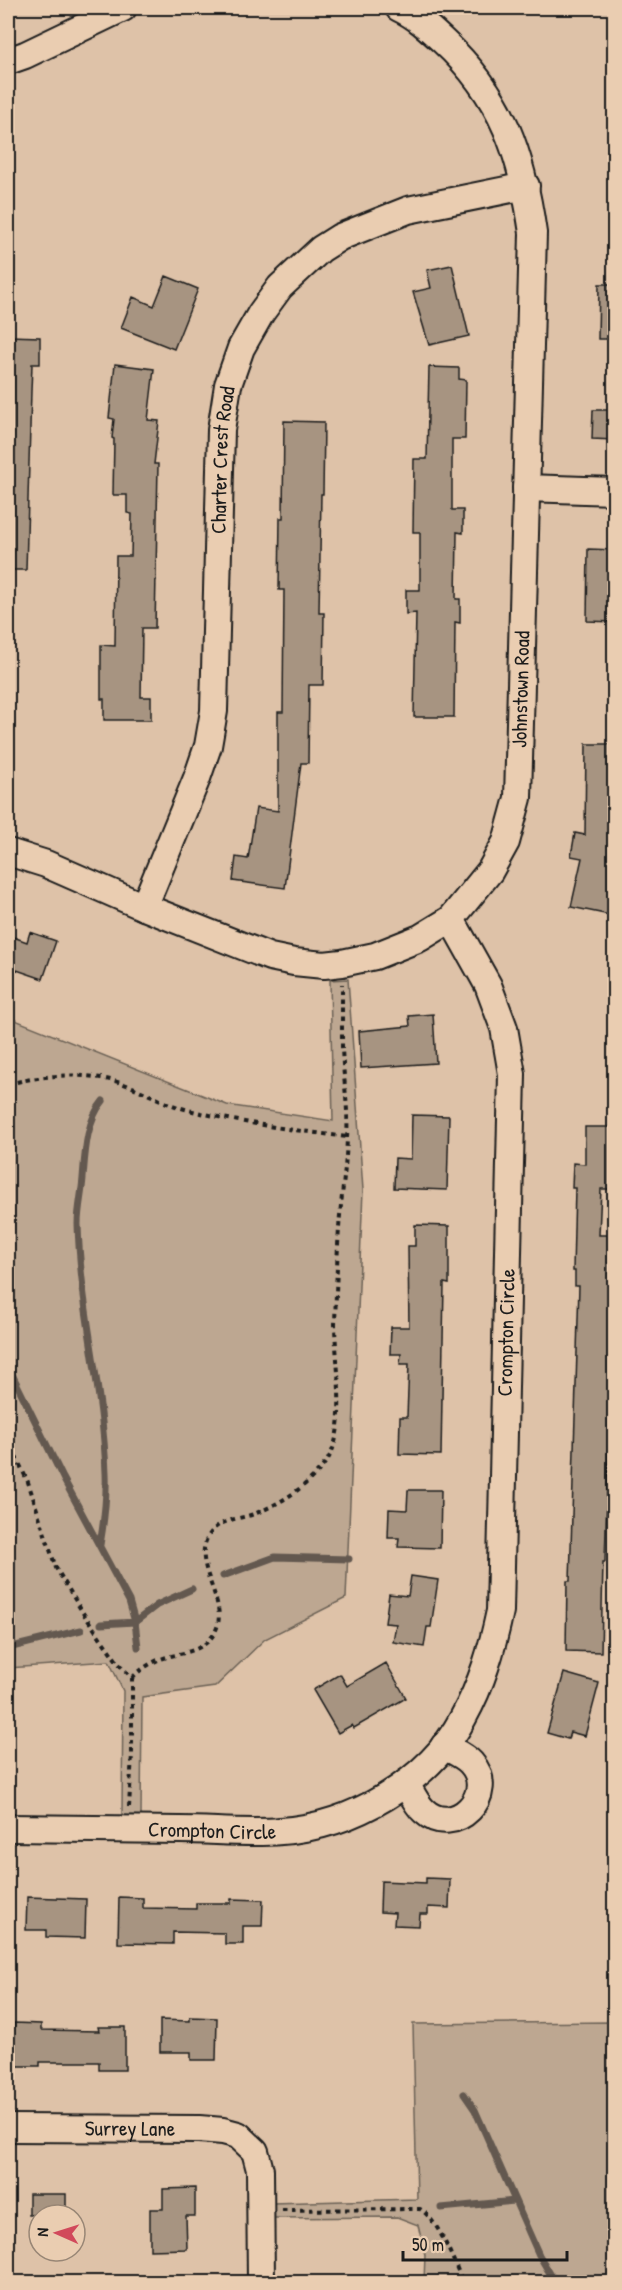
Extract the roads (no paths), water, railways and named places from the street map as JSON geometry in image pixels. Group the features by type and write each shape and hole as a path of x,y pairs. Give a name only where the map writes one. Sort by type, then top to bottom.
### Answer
{"street":[{"path":"8,61 123,8"},
{"name":"Johnstown Road","path":"8,852 46,864 270,957 294,963 324,965 375,956 420,938 451,919 490,871 506,842 518,798 533,233 526,186 511,136 489,94 460,56 412,10"},
{"name":"Charter Crest Road","path":"144,906 208,746 213,711 221,430 228,385 241,348 261,313 280,287 321,249 340,237 408,210 526,186"},
{"path":"526,488 615,491"},
{"name":"Crompton Circle","path":"8,1828 282,1831 339,1820 375,1804 406,1783 444,1746 462,1721 476,1694 491,1654 500,1611 512,1074 504,1028 488,984 451,919"},
{"path":"406,1783 424,1810 434,1818 447,1820 471,1809 478,1799 480,1786 478,1773 470,1762 444,1746"},
{"name":"Surrey Lane","path":"8,2128 223,2131 238,2135 255,2151 260,2170 261,2283"}],"waterway":[{"path":"100,1545 106,1491 104,1442 83,1286 78,1224 87,1138 93,1118 103,1101"},
{"path":"8,1366 63,1478 129,1601 135,1622 138,1647"},
{"path":"223,1576 275,1557 349,1559"},
{"path":"101,1624 135,1622 157,1605 192,1589"},
{"path":"8,1648 81,1630"},
{"path":"464,2094 475,2110 539,2255 555,2282"},
{"path":"441,2208 515,2201"}]}
